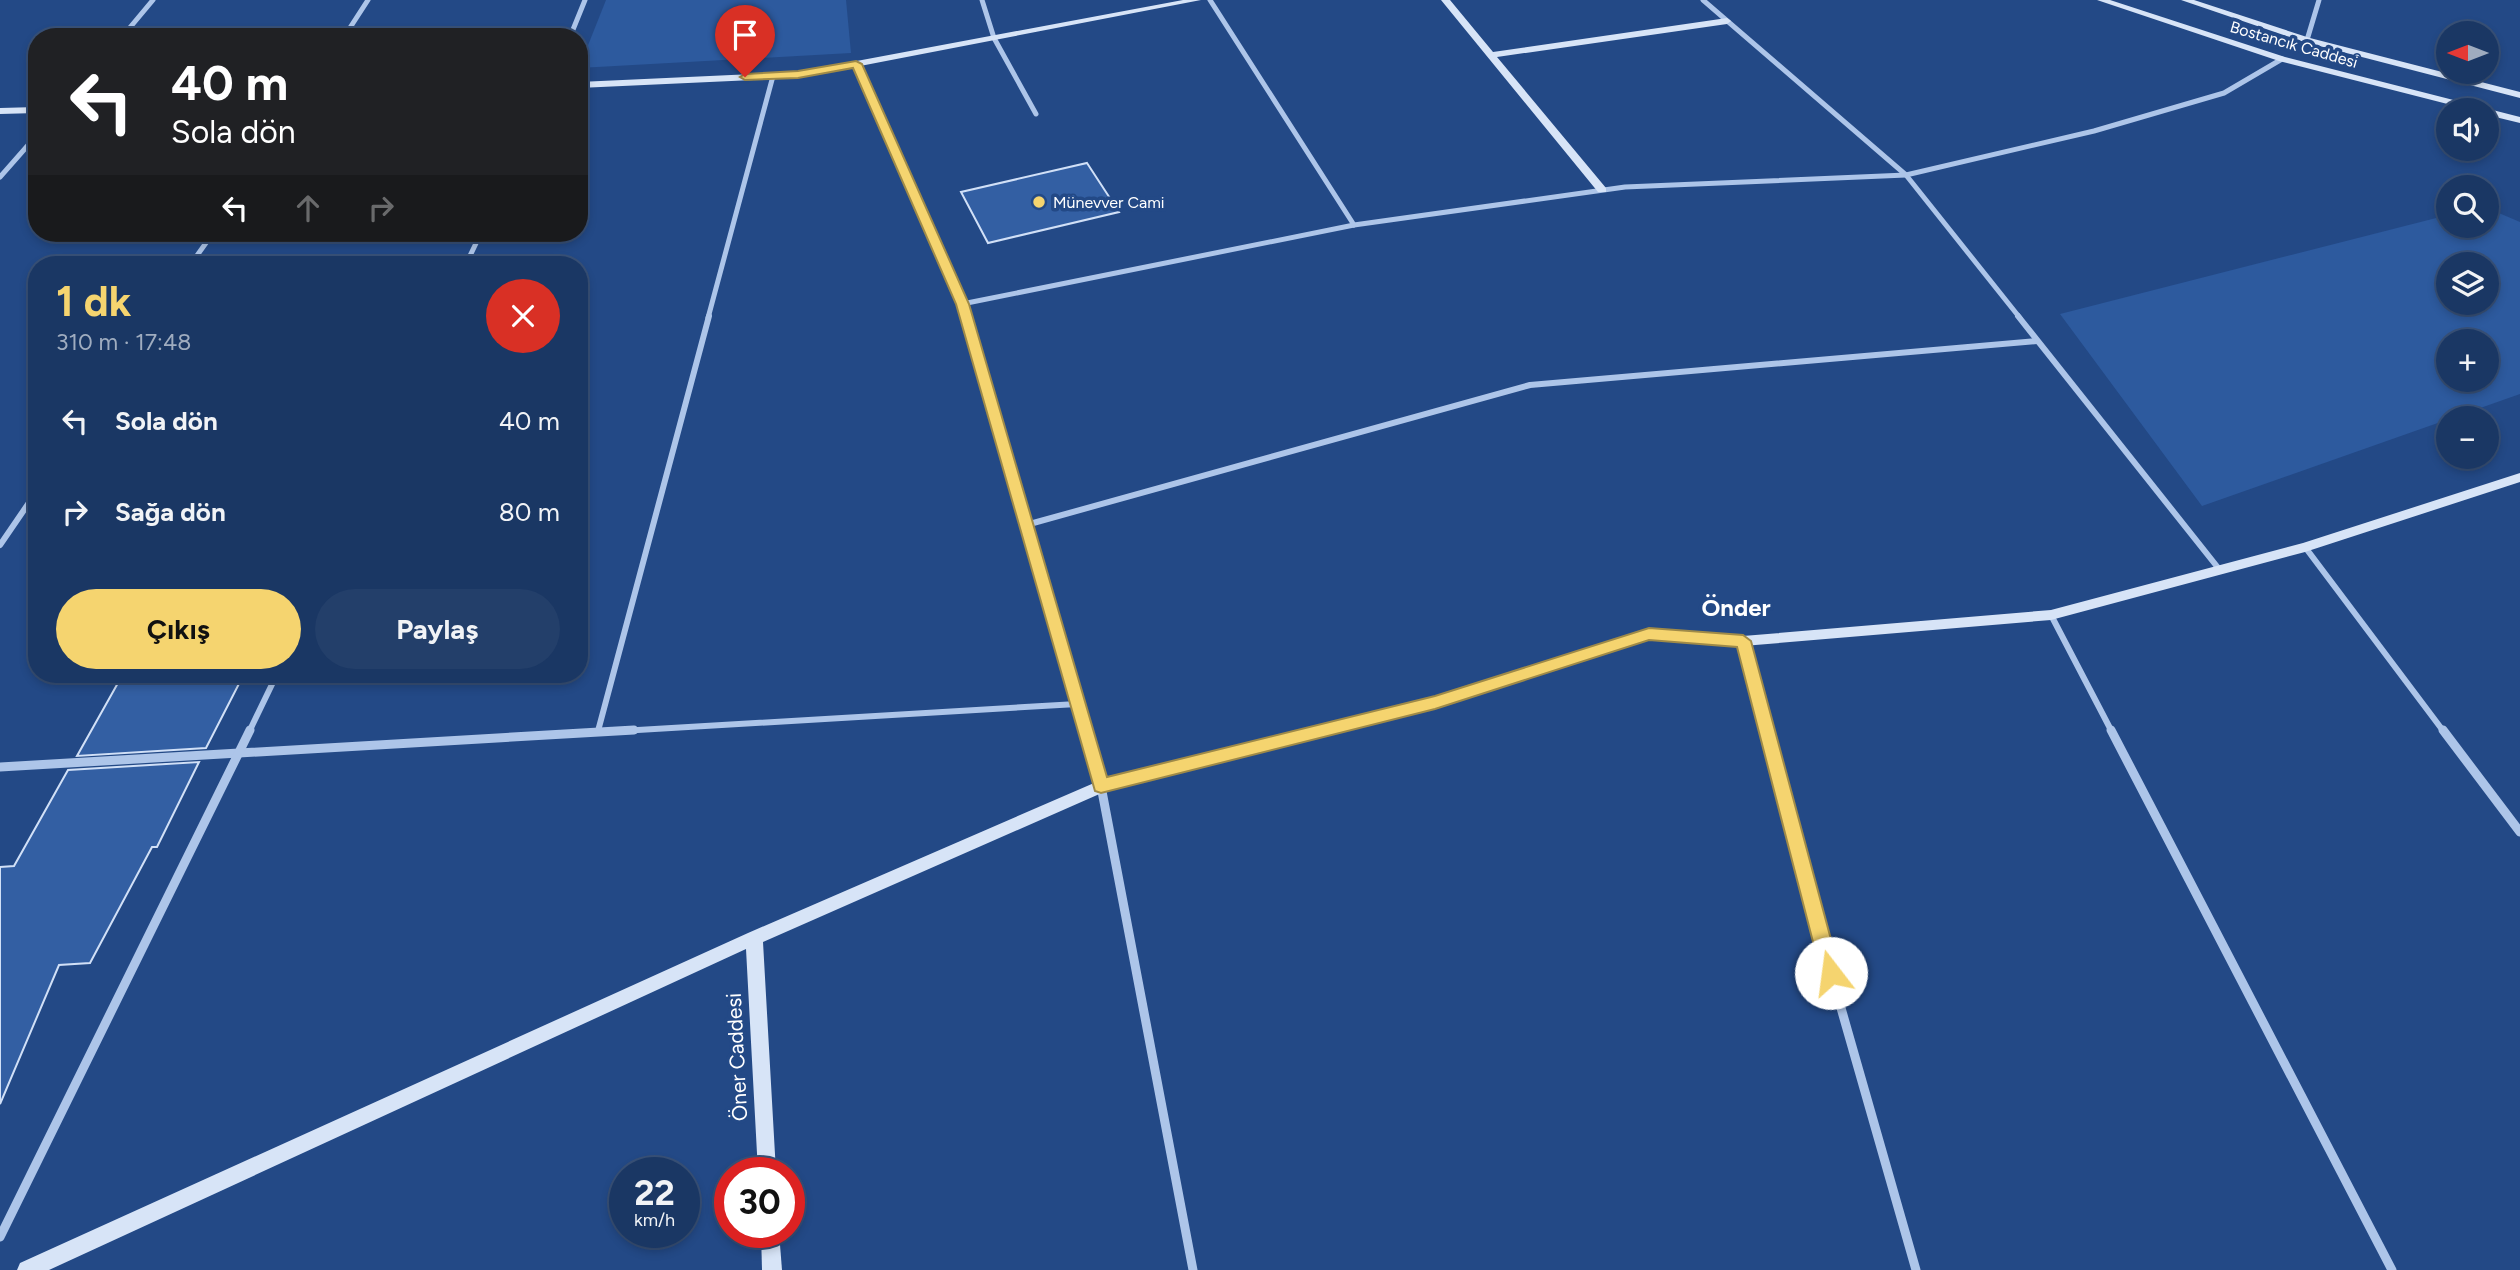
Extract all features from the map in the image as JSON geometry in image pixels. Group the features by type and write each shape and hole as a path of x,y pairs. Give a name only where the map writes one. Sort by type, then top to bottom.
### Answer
{"street":[{"path":"130,28 153,0"},
{"path":"350,28 368,0"},
{"path":"574,28 585,0"},
{"path":"982,0 994,38 1036,114"},
{"path":"588,85 798,75 1197,0"},
{"path":"1210,0 1354,225"},
{"path":"1445,0 1602,190"},
{"path":"1703,0 1906,175 2219,569"},
{"name":"Bostancık Caddesi","path":"2101,0 2282,59 2436,98"},
{"name":"Bostancık Caddesi","path":"2185,0 2307,40 2520,95"},
{"path":"2307,40 2319,0"},
{"path":"1491,55 1727,21"},
{"path":"962,304 1354,225 1602,190 1906,175 2094,131 2224,93 2282,59"},
{"path":"856,64 962,304 1101,786 1193,1270"},
{"path":"598,731 773,76"},
{"path":"0,111 28,110"},
{"path":"2499,115 2520,120"},
{"path":"0,177 28,145"},
{"path":"1026,524 1530,385 2037,341"},
{"path":"27,1270 754,939 1101,786 1435,702 1649,634 1743,641 2051,615 2305,547 2520,477"},
{"path":"0,545 28,504"},
{"path":"2305,547 2520,832"},
{"path":"2051,615 2392,1270"},
{"path":"1743,641 1831,973 1916,1270"},
{"path":"0,1237 240,753 272,683"},
{"path":"0,766 1077,704"},
{"name":"Öner Caddesi","path":"754,939 765,1157"},
{"path":"771,1248 772,1270"}],"shaded area":[{"path":"606,0 846,0 851,53 588,68 588,45"},
{"path":"2499,213 2520,222 2520,394 2486,406 2436,406 2436,424 2202,506 2060,314 2436,218 2436,238 2499,238"}],"building":[{"name":"Münevver Cami","path":"1087,163 1119,212 988,243 961,192"},
{"path":"118,683 239,683 206,748 77,756"},
{"path":"199,762 157,847 152,847 90,963 59,965 0,1104 0,867 14,866 68,770"}],"place":[{"name":"Münevver Cami","path":"1039,202"}],"district":[{"name":"Önder","path":"1736,608"}],"route":[{"path":"745,77 798,75 856,64 962,304 1101,786 1435,702 1649,634 1743,641 1831,973"}]}
